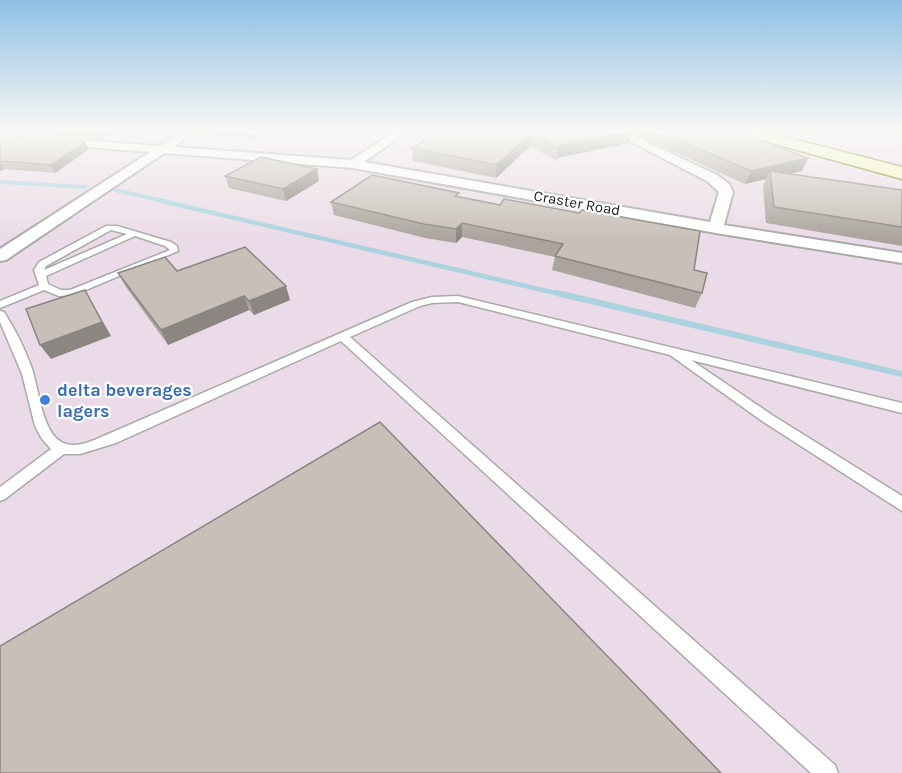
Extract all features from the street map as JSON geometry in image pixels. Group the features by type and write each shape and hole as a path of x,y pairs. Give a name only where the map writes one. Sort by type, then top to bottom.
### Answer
{"main road":[{"path":"880,167 902,173"}],"street":[{"path":"0,256 134,167"},
{"name":"Craster Road","path":"371,167 716,228 902,258"},
{"path":"689,167 712,178 724,187 726,192 716,228"}],"lane":[{"path":"117,228 136,233 174,248 174,251 71,293 59,293 43,280 39,270 42,264 105,229 117,228"},
{"path":"0,305 43,280 136,233"},
{"path":"0,495 62,448 85,448 111,439 416,304 432,300 458,299 902,408"},
{"path":"0,314 28,375 36,414 48,437 62,448"},
{"path":"343,337 827,773"},
{"path":"670,351 766,418 902,504"}],"shaded area":[{"path":"0,167 902,167 902,773 0,773"}],"building":[{"path":"242,167 317,169 283,189 225,176"},
{"path":"742,167 768,167 751,171"},
{"path":"770,171 902,190 902,227 774,207"},
{"path":"372,175 459,193 455,196 500,205 504,199 700,231 694,270 707,273 702,293 555,256 563,244 462,223 456,229 424,224 331,202"},
{"path":"245,247 286,286 249,301 244,296 161,330 118,273 165,257 177,271"},
{"path":"85,290 102,322 40,345 26,309"},
{"path":"380,422 721,773 0,773 0,646"}],"waterway":[{"path":"0,182 85,187"},
{"path":"115,190 168,202"},
{"path":"162,201 564,295"},
{"path":"557,293 902,374"}],"place":[{"name":"delta beverages lagers","path":"45,400"}]}
